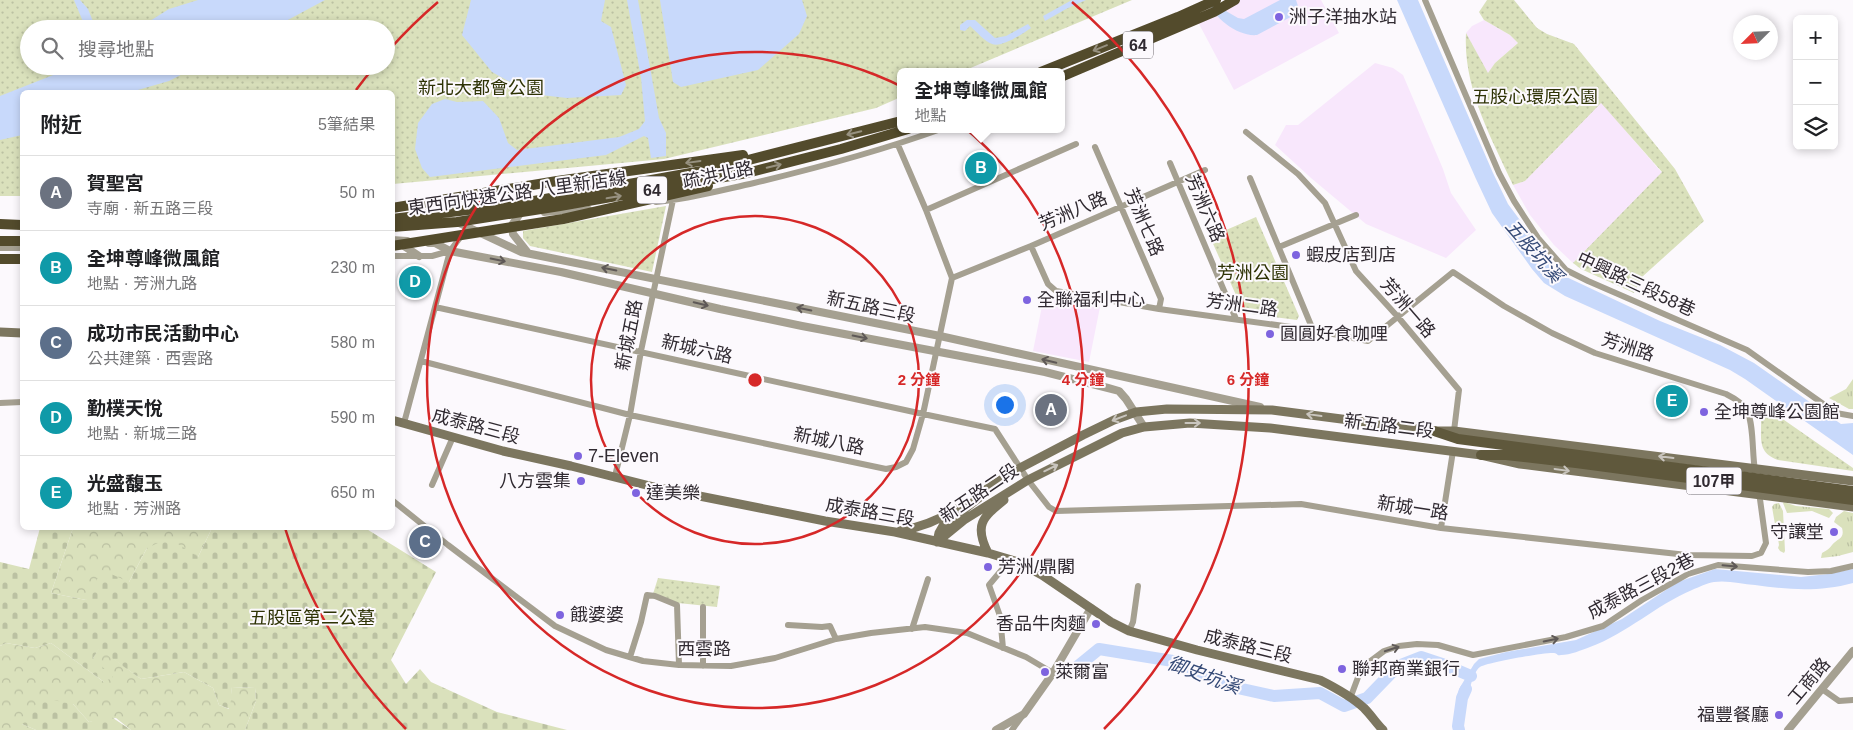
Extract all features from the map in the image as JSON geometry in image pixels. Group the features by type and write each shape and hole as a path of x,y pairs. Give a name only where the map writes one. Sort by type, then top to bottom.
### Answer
{"highway":[{"path":"1178,17 1201,0"},
{"name":"64","path":"1051,68 1216,0"},
{"name":"64","path":"1065,76 1214,12 1235,0"},
{"path":"1214,12 1240,0"},
{"name":"東西向快速公路 八里新店線","path":"395,220 517,204 713,169 897,122"},
{"name":"東西向快速公路 八里新店線","path":"395,227 456,222 747,173 897,132"},
{"path":"395,208 557,182 776,152"},
{"path":"395,242 563,219 702,188 747,173"},
{"path":"0,220 20,220"},
{"path":"0,226 20,227"},
{"path":"0,236 20,235"},
{"path":"0,241 20,241"},
{"path":"0,252 20,252"},
{"path":"0,259 20,259"}],"main road":[{"path":"0,332 20,333"},
{"name":"新五路二段","path":"937,542 943,526 980,497 988,488 1020,468 1091,431 1136,412 1167,409 1272,410 1434,431 1454,430 1853,481"},
{"name":"成泰路三段","path":"395,421 502,451 615,476 654,487 735,504 895,532 988,553 1010,560 1042,575 1129,631 1197,650 1320,680 1351,697 1365,709 1383,730"},
{"name":"新五路二段","path":"937,542 964,520 1028,480 1122,434 1144,427 1190,423 1230,424 1372,440 1481,455 1529,466 1853,507"},
{"name":"新五路二段","path":"1434,431 1451,438 1576,459 1853,500"},
{"name":"新五路二段","path":"1481,455 1576,459 1853,491"},
{"path":"1793,499 1806,498 1814,491 1812,484 1797,474"},
{"path":"1832,504 1826,500 1824,494 1826,484 1834,479"},
{"path":"988,553 980,532 982,524 996,507 1028,480"},
{"path":"895,532 920,527 936,521 988,488"}],"street":[{"path":"1065,76 1188,22 1228,0"},
{"name":"中興路三段58巷","path":"1425,0 1514,201 1538,238 1566,270 1596,285 1747,350 1836,413 1853,416"},
{"name":"芳洲一路","path":"1246,132 1298,174 1325,203 1356,272 1398,317 1460,390 1454,430"},
{"name":"疏洪北路","path":"450,251 468,226 481,216 519,215 673,200 790,174 898,144 930,133"},
{"path":"898,144 952,278"},
{"path":"926,210 1076,144"},
{"name":"芳洲七路","path":"1095,147 1161,299 1159,309"},
{"name":"芳洲六路","path":"1170,163 1236,319"},
{"name":"芳洲八路","path":"952,278 1031,246 1205,170"},
{"path":"1250,178 1313,330"},
{"name":"新城五路","path":"615,476 630,415 641,352 673,200"},
{"path":"395,216 430,213 468,226"},
{"path":"519,215 512,225 512,234 528,253"},
{"path":"1279,248 1356,215"},
{"name":"新五路三段","path":"468,226 521,252 940,336 1272,410"},
{"path":"395,242 434,243 450,251"},
{"path":"395,243 419,256"},
{"name":"芳洲二路","path":"1031,246 1048,284 1056,292 1159,309 1313,330 1368,341 1453,272"},
{"path":"0,247 20,247"},
{"path":"395,256 432,256 450,251"},
{"path":"404,423 450,251"},
{"name":"新五路三段","path":"450,251 561,272 774,320 1045,372 1119,391 1136,412 1144,427"},
{"path":"0,264 20,264"},
{"name":"芳洲路","path":"1453,272 1504,306 1595,354 1726,394 1741,403 1747,411 1750,420 1754,468 1759,496"},
{"name":"新城八路","path":"421,361 630,415 886,469 906,462 913,450 923,414 952,278"},
{"name":"新城六路","path":"435,307 995,429 1020,468"},
{"path":"0,403 20,402"},
{"path":"432,485 453,437"},
{"path":"1441,528 1453,451"},
{"name":"新城一路","path":"1020,468 1049,507 1056,511 1301,504 1441,528 1687,555 1752,556 1761,554 1766,543 1759,496"},
{"name":"西雲路","path":"395,502 555,626 606,650 643,661 679,666 731,666 775,658 836,639 925,627 967,634 1026,658 1053,672"},
{"path":"1003,648 1000,616 989,584 1010,560"},
{"name":"成泰路三段2巷","path":"1351,697 1360,672 1368,663 1384,651 1399,646 1417,644 1438,645 1473,655 1566,637 1603,626 1642,600 1688,574 1718,565 1808,572 1831,571 1853,566"},
{"path":"912,629 928,579"},
{"path":"1129,631 1133,622 1138,586"},
{"path":"630,657 642,622 647,596 656,596 677,604 679,666"},
{"path":"703,607 703,666"},
{"path":"1012,730 1053,672 1091,608"},
{"path":"788,625 830,626 836,639"},
{"name":"工商路","path":"1788,730 1853,651"},
{"path":"1822,690 1839,701 1853,700"},
{"path":"996,730 1024,714"}],"shaded area":[{"name":"洲子洋抽水站","path":"1238,0 1321,0 1339,33 1234,90 1198,22"},
{"path":"1484,20 1510,35 1518,43 1495,63 1488,74 1466,33 1472,26"},
{"path":"1375,63 1393,68 1403,75 1443,169 1451,193 1476,230 1446,258 1366,224 1275,145 1286,125 1298,125"},
{"path":"1601,102 1662,173 1573,263 1554,245 1530,215 1513,185 1525,181"},
{"path":"1044,296 1100,307 1089,362 1033,351"}],"green space":[{"name":"新北大都會公園","path":"0,0 1132,0 970,68 897,68 897,99 876,108 664,159 395,184 395,90 20,90 20,196 0,196"},
{"name":"五股心環原公園","path":"1487,0 1514,0 1537,28 1547,34 1574,44 1675,169 1704,221 1642,277 1634,293 1581,269 1573,263 1662,172 1601,103 1525,181 1513,185 1480,112 1469,73 1466,53 1466,33 1488,73 1495,63 1518,43 1510,35 1484,20 1479,12"},
{"path":"666,206 652,272 530,246 523,238 523,231"},
{"name":"芳洲公園","path":"1256,217 1299,316 1297,320 1244,313 1210,237"},
{"path":"1853,379 1853,409 1849,409 1829,398 1846,389"},
{"path":"1774,413 1853,468 1853,471 1778,460 1771,457 1763,448 1761,417"},
{"path":"1784,502 1796,506 1829,509 1833,513 1829,518 1812,511 1787,513"},
{"path":"1779,503 1783,511 1784,553 1778,548 1772,507 1774,504"},
{"path":"1844,511 1853,513 1853,552 1821,558 1822,553 1843,534 1842,528 1834,522 1836,517"},
{"name":"五股區第二公墓","path":"39,530 72,530 51,593 86,600 102,570 129,582 147,548 169,538 198,557 211,530 368,530 436,572 391,660 406,684 420,669 431,682 497,712 567,730 245,730 256,701 255,688 232,687 230,709 219,705 213,688 184,672 141,679 99,649 93,658 113,677 104,682 51,643 35,648 6,643 0,646 0,562 29,569"},
{"path":"72,530 211,530 198,557 147,548 129,582 86,600 51,593"},
{"path":"658,578 720,586 717,607 678,603 653,594"},
{"path":"6,643 35,648 51,643 104,682 93,658 99,648 141,679 184,672 213,688 219,705 229,709 232,687 255,688 256,701 245,730 131,730 116,718 89,722 73,704 22,724 36,730 0,730 0,646"},
{"path":"43,698 73,704 89,722 110,716 131,730 36,730 22,724 21,718"}],"water":[{"path":"74,0 80,0 88,9 92,20 82,20"},
{"path":"198,0 325,0 288,20 151,20 169,9"},
{"path":"471,0 605,0 601,21 611,27 626,85 621,95 567,98 532,94 492,72 462,35"},
{"path":"627,0 638,0 659,118 666,133 666,156 651,158 648,138 644,136 606,155 430,177 422,168 415,149 418,123 432,104 445,99 457,102 483,101 499,118 508,143 517,150 619,137 639,129 645,121 641,78"},
{"path":"660,0 802,0 807,16 799,34 758,70 681,87 673,82"},
{"path":"1072,0 1086,0 1045,21 1043,16"},
{"path":"1207,0 1238,18 1244,19 1280,0 1296,0 1300,12 1257,35 1250,35 1235,30 1221,20 1210,7"},
{"path":"1397,0 1418,0 1508,204 1560,274 1660,321 1720,345 1754,363 1841,424 1853,423 1853,455 1730,370 1565,296 1544,283 1492,213"},
{"path":"967,20 975,20 995,38 1006,36 1028,24 1031,28 1012,40 996,45 986,41 970,26 965,31 960,30 960,25"},
{"path":"53,75 181,75 169,81 138,90 20,90 20,135 0,140 0,96"},
{"path":"1715,569 1801,577 1853,569 1853,583 1829,588 1804,589 1729,582 1709,583 1679,596 1617,634 1583,650 1565,655 1548,653 1528,656 1484,665 1477,669 1465,705 1456,702 1459,689 1479,659 1506,652 1576,640 1622,619 1678,582"}],"waterway":[{"name":"御史坑溪","path":"1072,671 1099,649 1179,662 1224,685 1274,696 1320,693 1344,706 1367,698 1398,666 1421,657 1471,676"},
{"name":"五股坑溪","path":"1459,730 1462,698 1466,689"}],"place":[{"name":"洲子洋抽水站","path":"1279,17"},
{"name":"全坤尊峰微風館","path":"981,168"},
{"name":"蝦皮店到店","path":"1296,255"},
{"name":"勤樸天悅","path":"415,282"},
{"name":"全聯福利中心","path":"1027,300"},
{"name":"圓圓好食咖哩","path":"1270,334"},
{"name":"光盛馥玉","path":"1672,401"},
{"name":"賀聖宮","path":"1051,410"},
{"name":"全坤尊峰公園館","path":"1704,412"},
{"name":"7-Eleven","path":"578,456"},
{"name":"八方雲集","path":"581,481"},
{"name":"達美樂","path":"636,493"},
{"name":"守讓堂","path":"1834,532"},
{"name":"成功市民活動中心","path":"425,542"},
{"name":"芳洲/鼎閣","path":"988,567"},
{"name":"餓婆婆","path":"560,615"},
{"name":"香品牛肉麵","path":"1096,624"},
{"name":"聯邦商業銀行","path":"1342,669"},
{"name":"萊爾富","path":"1045,672"},
{"name":"福豐餐廳","path":"1779,715"}]}
